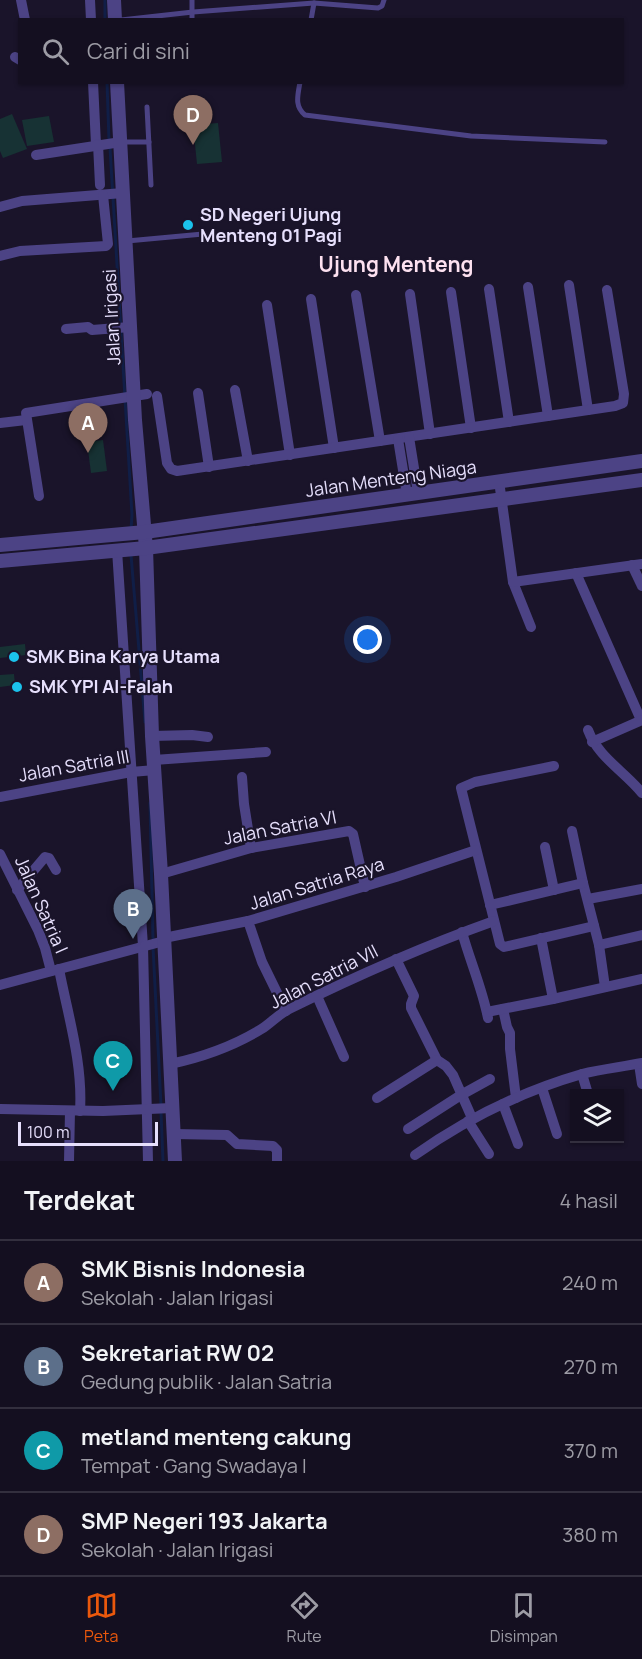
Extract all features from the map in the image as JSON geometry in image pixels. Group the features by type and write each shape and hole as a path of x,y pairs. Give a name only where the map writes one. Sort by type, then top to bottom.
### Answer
{"street":[{"path":"21,0 24,18"},
{"path":"90,0 91,18"},
{"path":"114,0 115,18"},
{"path":"0,256 20,251 106,246 108,244 93,84"},
{"name":"Jalan Irigasi","path":"117,84 117,142 126,241 126,327 137,397 137,449 145,548 152,767 161,873 170,1108 175,1161"},
{"path":"36,154 117,142"},
{"path":"0,207 22,201 103,192 121,193"},
{"path":"569,285 588,410"},
{"path":"528,287 548,416"},
{"path":"489,289 509,422"},
{"path":"39,496 26,412 137,397 171,469 177,471 615,406 623,403 624,394 607,290"},
{"path":"451,292 471,428"},
{"path":"410,294 430,434"},
{"path":"356,295 380,441"},
{"path":"311,299 334,448"},
{"path":"267,305 290,454"},
{"path":"66,329 88,327 92,330 126,327"},
{"path":"235,390 248,461"},
{"path":"198,393 209,467"},
{"path":"0,423 26,420"},
{"path":"403,438 413,494"},
{"name":"Jalan Menteng Niaga","path":"0,545 144,532 642,461"},
{"name":"Jalan Menteng Niaga","path":"0,561 145,548 642,480"},
{"path":"499,482 513,582 531,627"},
{"path":"118,550 144,946 151,1109 148,1161"},
{"path":"513,582 637,565 642,586"},
{"path":"576,573 641,720 592,742"},
{"path":"588,730 592,742 638,782 642,793"},
{"path":"152,736 208,737"},
{"name":"Jalan Satria III","path":"0,797 152,767 266,752"},
{"path":"554,766 475,782 461,788 476,850 502,946 506,947 594,926"},
{"path":"242,777 251,848"},
{"path":"572,831 599,945 605,987"},
{"name":"Jalan Satria VI","path":"161,873 251,848 314,836 351,832 365,887"},
{"path":"545,847 554,890"},
{"name":"Jalan Satria Raya","path":"0,985 163,940 248,921 365,887 476,850"},
{"name":"Jalan Satria I","path":"0,854 55,970 78,1059 81,1085 75,1111 69,1161"},
{"path":"17,890 45,857 49,858 56,870"},
{"path":"490,905 583,883"},
{"path":"588,899 642,889"},
{"path":"248,921 262,962 286,1011"},
{"name":"Jalan Satria VII","path":"170,1064 222,1050 263,1028 286,1011 317,996 396,959 494,921"},
{"path":"462,932 487,1015 503,1009 642,979"},
{"path":"599,945 642,935"},
{"path":"540,938 554,999"},
{"path":"396,959 414,996 411,1008 435,1057 448,1069 470,1120 489,1154"},
{"path":"317,996 344,1057"},
{"path":"503,1009 510,1033 516,1098"},
{"path":"377,1098 435,1057"},
{"path":"415,1155 470,1120 516,1098 582,1074 640,1063 642,1084"},
{"path":"582,1074 586,1089"},
{"path":"408,1130 490,1079"},
{"path":"542,1088 557,1134"},
{"path":"503,1104 518,1144"},
{"path":"0,1109 75,1111 170,1108"},
{"path":"174,1134 226,1136 237,1143 273,1146 277,1150 277,1161"}],"lane":[{"path":"192,0 192,18"},
{"path":"139,18 314,3 378,8 382,6 384,0"},
{"path":"311,18 314,3"},
{"path":"300,84 297,101 305,115 471,136 605,142"},
{"path":"147,107 151,185"},
{"path":"117,142 149,142"},
{"path":"126,241 203,234"}],"green space":[{"path":"12,114 27,149 3,158 0,151 0,119"},
{"path":"49,116 54,142 27,146 22,120"},
{"path":"218,123 222,162 197,164 193,125"},
{"path":"103,440 107,471 91,473 87,442"},
{"path":"25,644 26,655 0,658 0,647"},
{"path":"14,674 15,685 0,687 0,675"}],"waterway":[{"path":"105,0 105,18"},
{"path":"107,84 109,141"},
{"path":"110,148 132,515 131,530"},
{"path":"131,555 145,722"},
{"path":"150,803 153,940"},
{"path":"153,947 161,1105"},
{"path":"161,1112 163,1161"}],"place":[{"name":"SMP Negeri 193 Jakarta","path":"193,145"},
{"name":"SD Negeri Ujung Menteng 01 Pagi","path":"188,225"},
{"name":"SMK Bisnis Indonesia","path":"88,453"},
{"name":"SMK Bina Karya Utama","path":"14,657"},
{"name":"SMK YPI Al-Falah","path":"17,687"},
{"name":"Sekretariat RW 02","path":"133,939"},
{"name":"metland menteng cakung","path":"113,1091"}],"district":[{"name":"Ujung Menteng","path":"396,265"}]}
